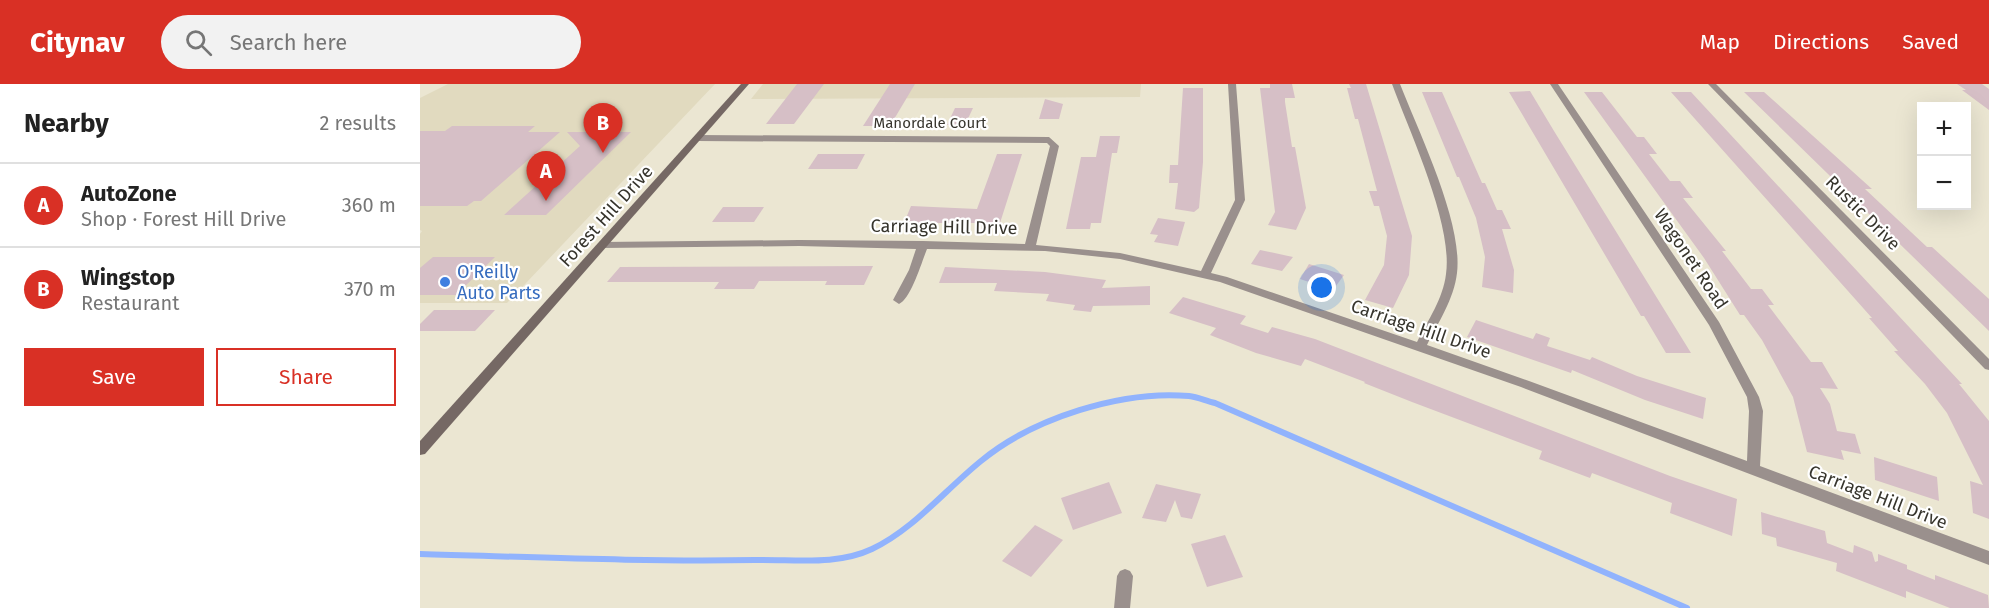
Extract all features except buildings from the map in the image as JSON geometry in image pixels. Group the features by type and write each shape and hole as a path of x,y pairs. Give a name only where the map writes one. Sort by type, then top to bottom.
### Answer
{"main road":[{"name":"Forest Hill Drive","path":"420,450 745,84"}],"street":[{"path":"1205,274 1240,200 1232,84"},
{"path":"1396,84 1443,215 1452,271 1447,292 1420,347"},
{"name":"Wagonet Road","path":"1554,84 1715,325 1753,397 1756,411 1753,470"},
{"name":"Rustic Drive","path":"1712,84 1989,366"},
{"name":"Manordale Court","path":"697,138 1049,140 1055,146 1030,247"},
{"path":"899,300 923,244"},
{"name":"Carriage Hill Drive","path":"602,245 923,244 1030,247 1120,256 1205,274 1420,347 1989,558"},
{"path":"1122,608 1125,576"}],"shaded area":[{"path":"448,84 715,84 507,303 420,303 420,234 422,231 420,230 420,98"},
{"path":"763,84 1141,84 1140,97 751,99"}],"waterway":[{"path":"420,554 672,560 829,560 844,558 872,549 902,531 981,461 1026,432 1079,410 1107,403 1163,395 1189,396 1215,403 1687,608"}],"place":[{"name":"Wingstop","path":"603,153"},
{"name":"AutoZone","path":"546,201"},
{"name":"O'Reilly Auto Parts","path":"445,282"}]}
